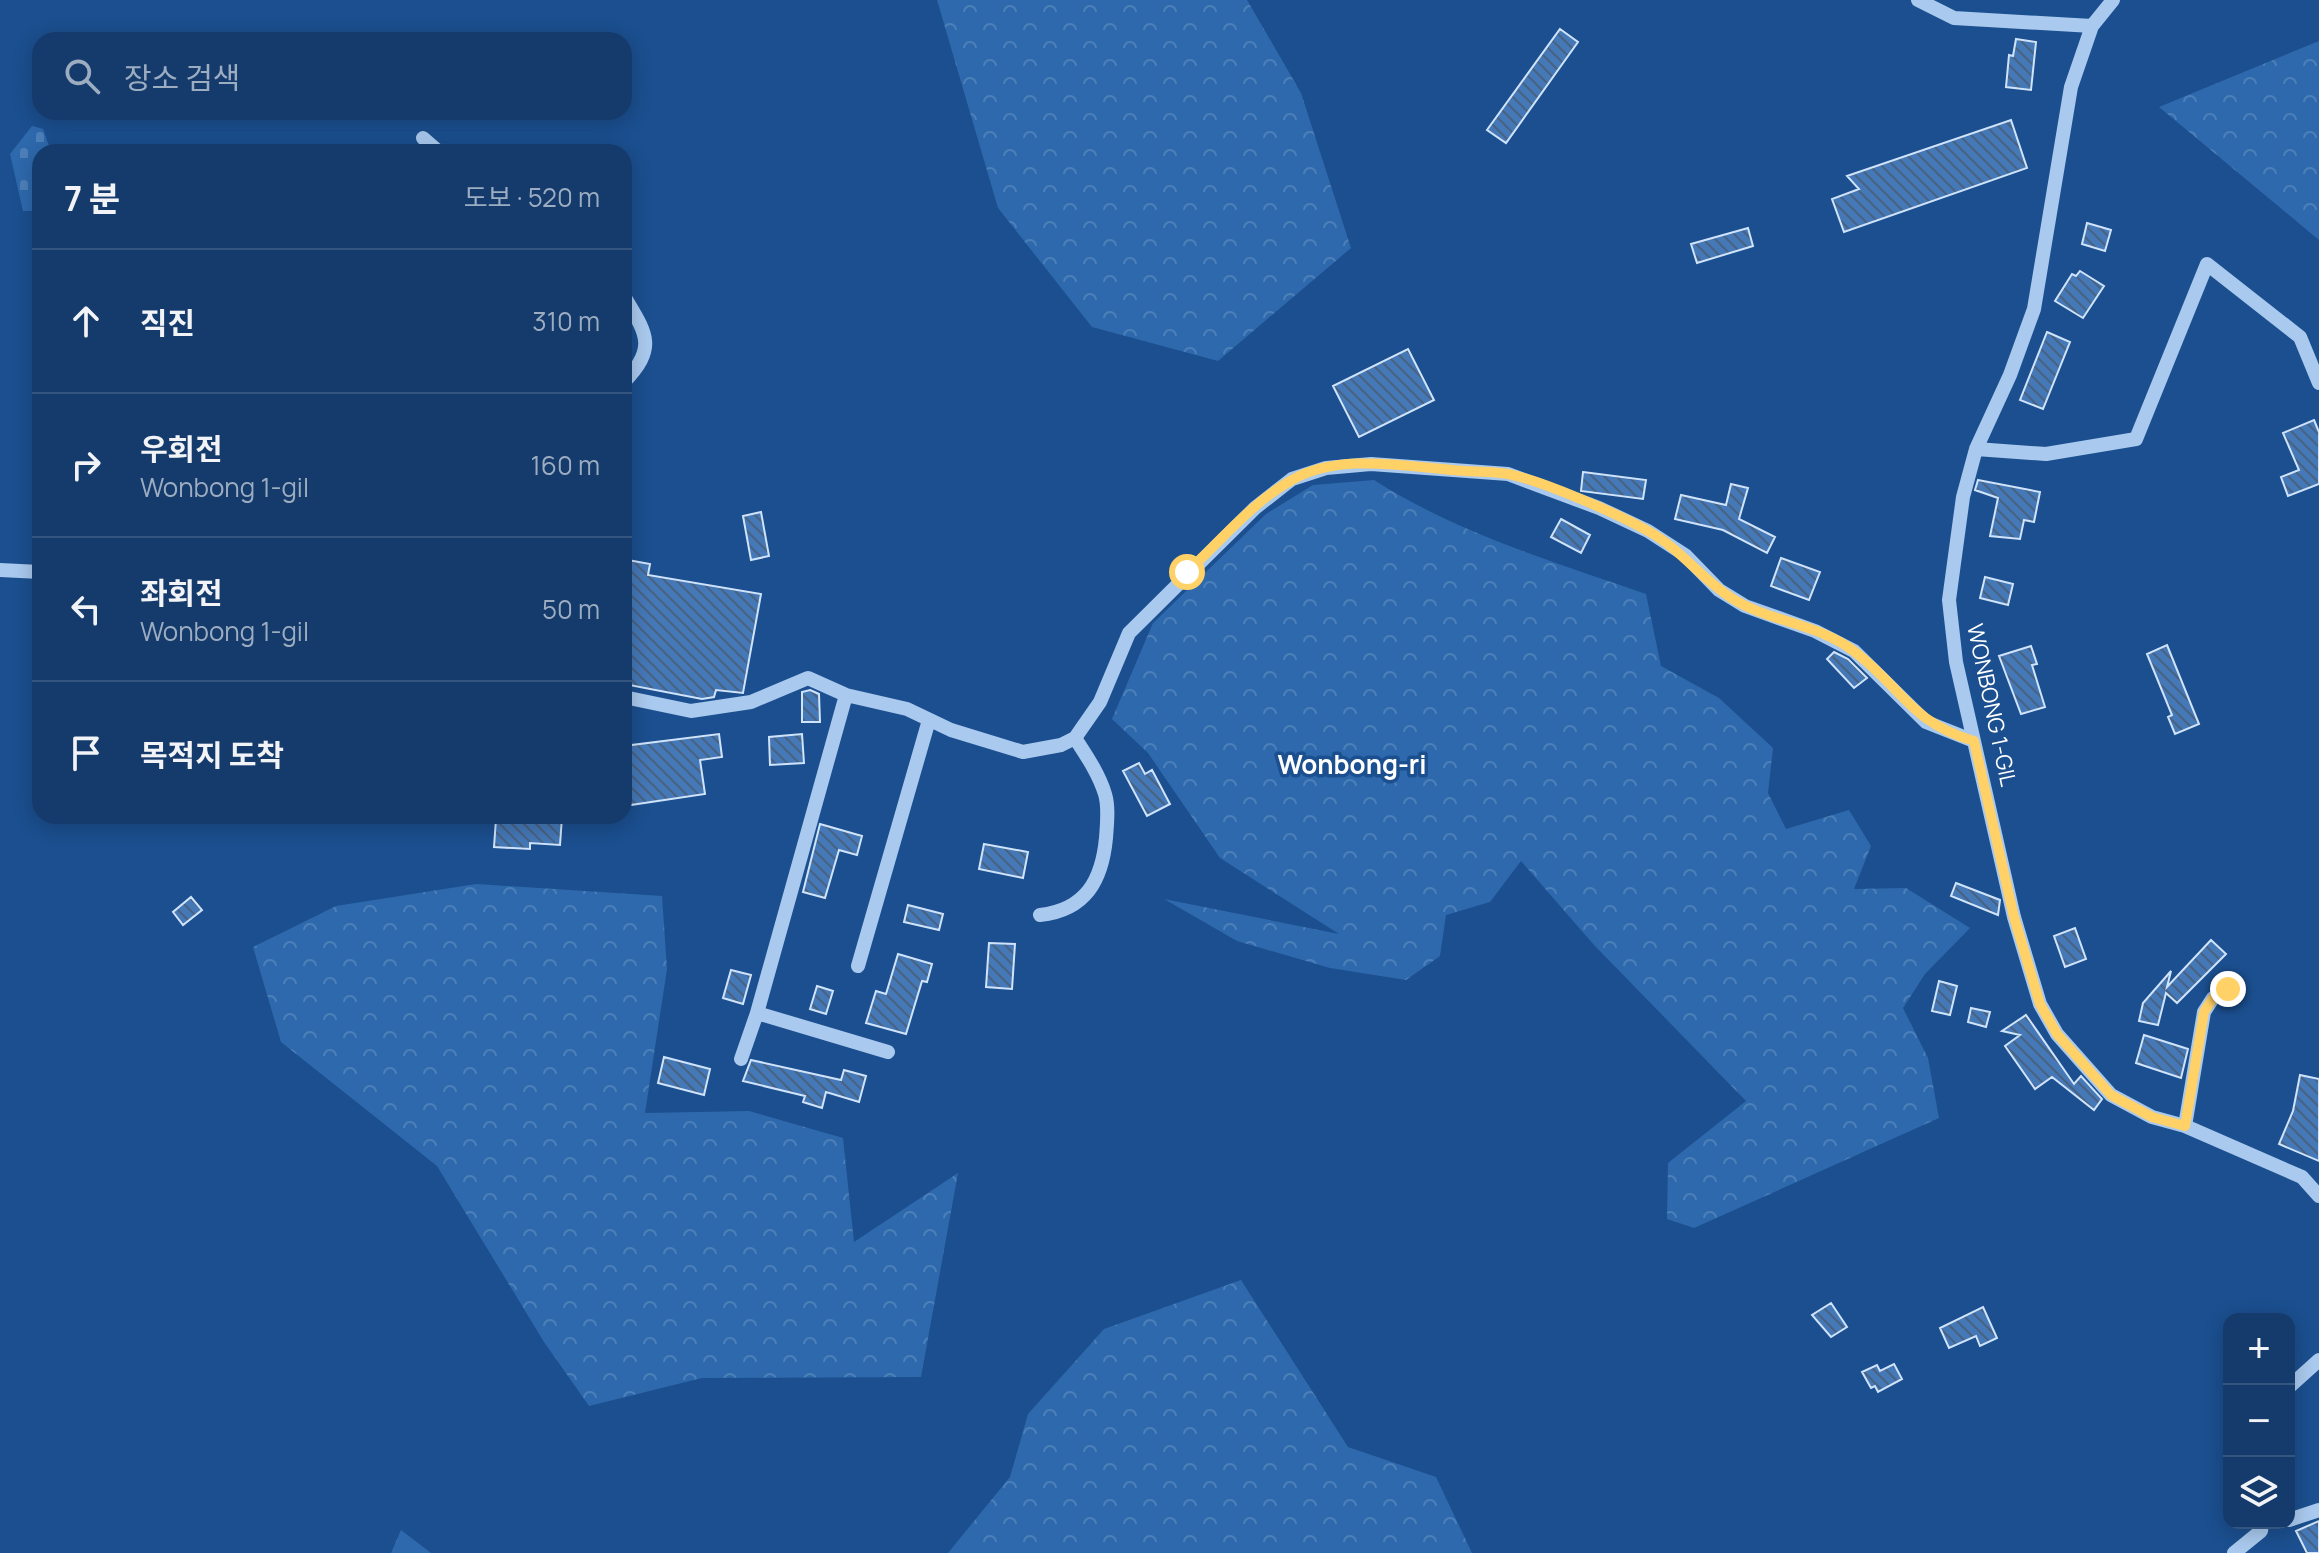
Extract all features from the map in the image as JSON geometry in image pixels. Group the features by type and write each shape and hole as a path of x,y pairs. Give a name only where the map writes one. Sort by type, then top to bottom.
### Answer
{"street":[{"path":"1918,0 1954,18 2092,26"},
{"name":"WONBONG 1-GIL","path":"2113,0 2092,26 2071,87 2034,309 2010,375 1976,449 1960,510 1949,600 1956,662 2014,917 2040,1004 2057,1034 2111,1095 2152,1117 2185,1126 2302,1177 2316,1187"},
{"path":"423,138 430,144"},
{"path":"1976,449 2046,454 2136,439 2207,264 2300,337 2319,383"},
{"path":"632,309 646,332 646,353 632,371"},
{"path":"632,699 691,711 751,702 808,678 846,695 907,709 929,720 1023,752 1061,745 1075,738 1100,702 1129,633 1255,508 1292,479 1326,468 1371,464 1508,474 1611,514 1648,531 1685,555 1719,590 1745,606 1815,631 1854,651 1926,722 1974,741"},
{"path":"0,570 32,572"},
{"path":"741,1059 757,1013 846,695"},
{"path":"858,966 929,720"},
{"path":"1040,915 1058,913 1078,903 1095,886 1103,864 1105,795 1075,738"},
{"path":"2185,1126 2204,1012 2213,998 2228,989"},
{"path":"757,1013 888,1052"},
{"path":"2291,1385 2319,1360"},
{"path":"2295,1518 2319,1510"},
{"path":"2234,1553 2260,1529"}],"green space":[{"path":"937,0 1247,0 1301,93 1351,248 1218,361 1092,327 998,208"},
{"path":"2319,41 2319,240 2159,107"},
{"path":"32,126 43,129 48,144 32,144 32,211 23,211 10,154"},
{"path":"1374,480 1472,531 1646,594 1661,666 1719,698 1773,748 1768,793 1786,829 1849,810 1871,846 1854,889 1906,888 1970,928 1925,974 1903,1008 1928,1058 1939,1118 1694,1228 1667,1219 1668,1163 1746,1101 1594,945 1521,861 1490,902 1446,915 1440,956 1406,980 1330,968 1237,941 1164,899 1339,934 1220,858 1148,753 1112,719 1153,623 1266,514 1313,485"},
{"path":"476,884 662,896 667,969 645,1113 749,1111 843,1138 854,1242 958,1173 921,1377 702,1378 589,1406 544,1342 437,1166 281,1042 253,947 336,906"},
{"path":"1241,1280 1348,1447 1436,1477 1472,1553 948,1553 1010,1477 1028,1414 1104,1329"},
{"path":"401,1530 431,1553 391,1553"}],"building":[{"path":"1560,29 1578,42 1506,143 1487,130"},
{"path":"2016,39 2036,42 2031,90 2006,87 2009,55 2013,56"},
{"path":"2011,120 2027,168 1844,232 1832,199 1859,189 1847,176"},
{"path":"2087,223 2111,230 2105,251 2082,244"},
{"path":"1748,228 1753,246 1697,263 1691,244"},
{"path":"2080,271 2104,286 2083,318 2055,301 2072,274 2076,276"},
{"path":"2047,332 2070,342 2043,409 2020,400"},
{"path":"1408,349 1434,400 1359,437 1333,386"},
{"path":"2314,420 2319,432 2319,484 2288,496 2281,477 2299,470 2283,433"},
{"path":"1583,472 1646,480 1643,499 1581,491"},
{"path":"1978,480 2040,492 2034,522 2024,520 2020,539 1990,536 1998,498 1975,490"},
{"path":"1731,484 1748,488 1739,519 1775,537 1767,553 1723,530 1675,519 1681,495 1726,505"},
{"path":"761,512 769,556 751,560 743,516"},
{"path":"1561,519 1590,535 1581,553 1551,537"},
{"path":"1781,558 1820,572 1809,600 1771,586"},
{"path":"632,561 650,564 648,575 761,594 743,693 716,690 714,697 702,699 632,686"},
{"path":"1985,577 2013,584 2008,605 1980,598"},
{"path":"2167,645 2199,724 2175,734 2168,717 2172,715 2147,654"},
{"path":"2031,646 2037,664 2032,665 2045,707 2021,714 1999,656"},
{"path":"1834,652 1848,659 1867,678 1854,688 1827,659"},
{"path":"810,690 819,694 820,722 802,722 802,692"},
{"path":"719,734 722,757 700,760 705,794 632,805 632,745"},
{"path":"802,734 804,763 770,765 769,737"},
{"path":"1139,763 1145,774 1152,770 1170,804 1147,816 1123,771"},
{"path":"496,824 562,824 560,845 530,843 530,849 494,847"},
{"path":"820,824 862,836 857,855 839,850 825,898 803,892"},
{"path":"984,844 1028,852 1023,878 979,869"},
{"path":"1956,883 2000,900 1998,915 1951,896"},
{"path":"191,897 202,910 183,925 173,912"},
{"path":"908,905 943,914 939,930 904,922"},
{"path":"2075,928 2086,959 2065,967 2054,936"},
{"path":"2211,940 2226,954 2177,1003 2166,993 2158,1025 2139,1021 2143,1003 2171,971 2167,987"},
{"path":"989,943 1015,944 1012,989 986,987"},
{"path":"898,954 932,964 927,982 922,981 906,1034 866,1023 876,991 886,994"},
{"path":"731,970 751,975 743,1004 723,998"},
{"path":"1939,981 1957,986 1950,1015 1932,1011"},
{"path":"817,986 833,991 826,1014 810,1009"},
{"path":"1971,1008 1990,1012 1986,1027 1968,1022"},
{"path":"2026,1015 2074,1084 2081,1076 2102,1099 2094,1110 2052,1077 2035,1089 2005,1046 2020,1035 2002,1031"},
{"path":"2144,1035 2188,1049 2181,1078 2136,1063"},
{"path":"664,1057 710,1069 704,1095 658,1083"},
{"path":"751,1060 841,1080 844,1070 866,1076 859,1102 826,1092 822,1108 803,1102 805,1096 743,1081"},
{"path":"2300,1075 2319,1079 2319,1161 2279,1144 2293,1111"},
{"path":"1831,1303 1847,1327 1831,1337 1812,1315"},
{"path":"1983,1307 1997,1338 1980,1346 1976,1336 1949,1348 1940,1328"},
{"path":"1894,1364 1902,1379 1878,1392 1875,1386 1871,1388 1862,1372 1877,1365 1880,1371"},
{"path":"2319,1521 2319,1553 2307,1553 2296,1531"}],"district":[{"name":"Wonbong-ri","path":"1352,764"}],"route":[{"path":"1187,572 1255,508 1292,479 1326,468 1371,464 1508,474 1599,508 1648,531 1685,555 1719,590 1745,606 1815,631 1854,651 1926,722 1946,733 1974,741 2014,917 2040,1004 2057,1034 2085,1070 2111,1095 2152,1117 2185,1126 2204,1012 2213,998 2228,989"}]}
